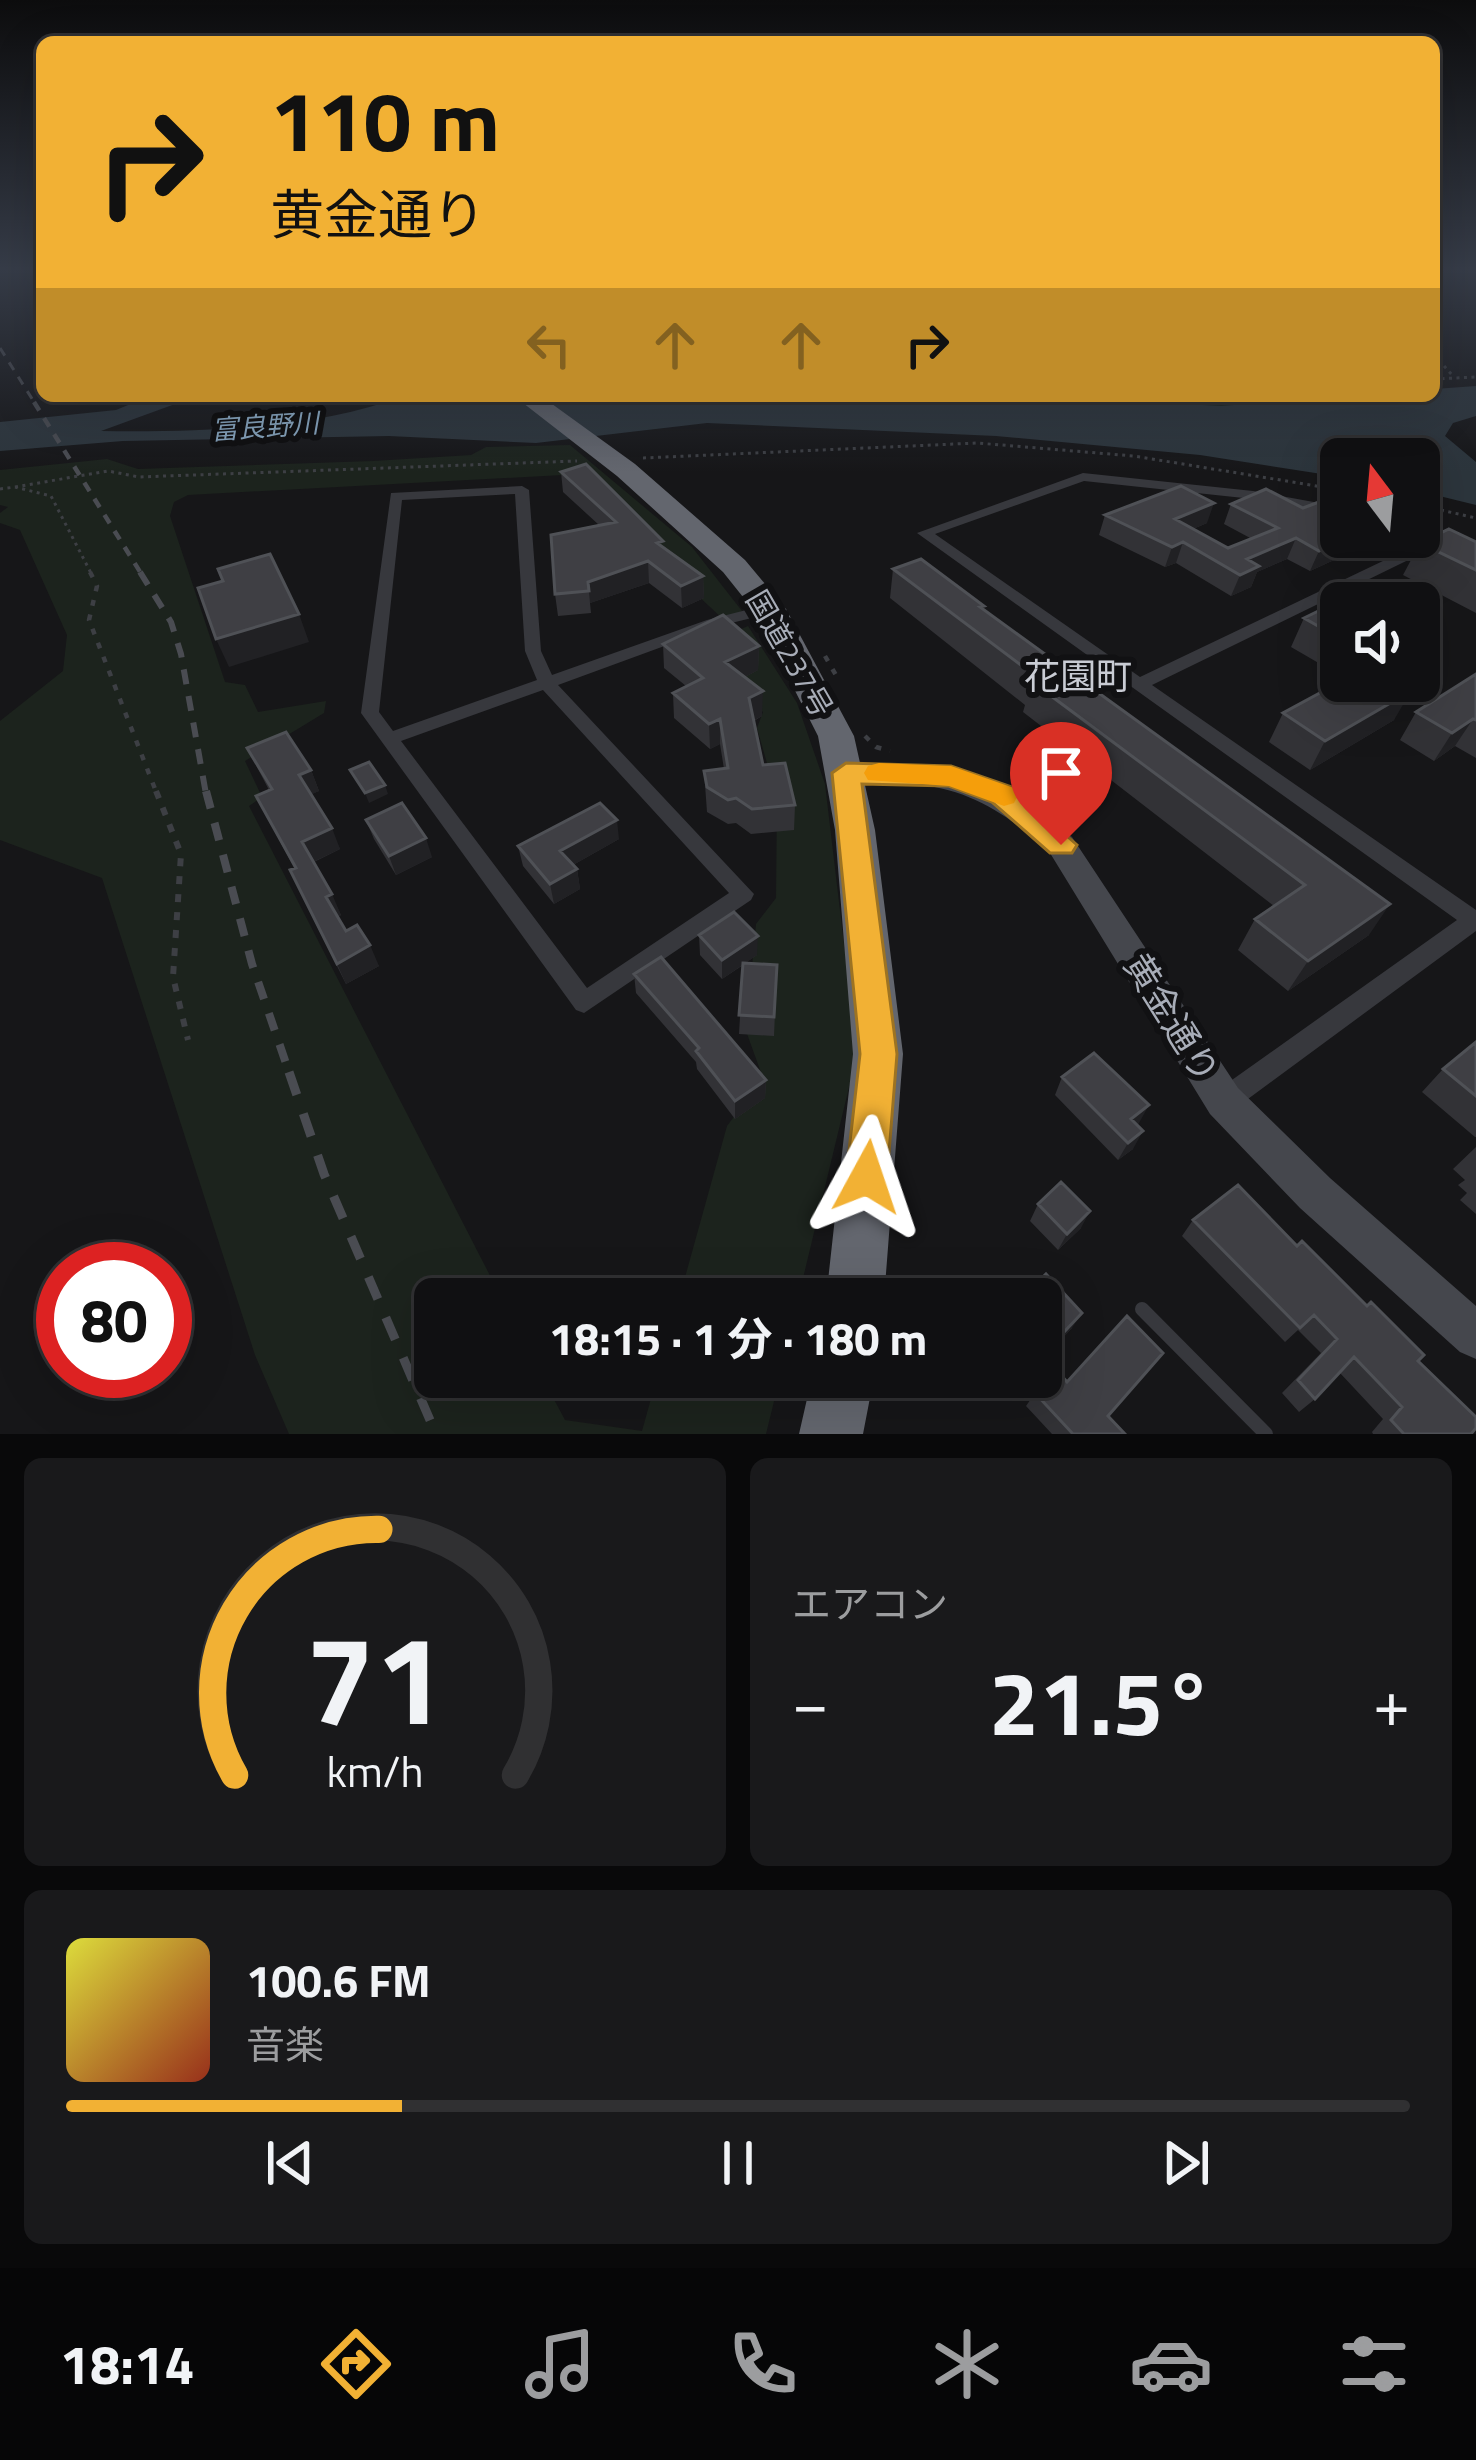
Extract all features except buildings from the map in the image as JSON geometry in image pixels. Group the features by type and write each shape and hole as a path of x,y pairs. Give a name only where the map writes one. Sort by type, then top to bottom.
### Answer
{"highway":[{"name":"国道237号","path":"534,402 704,537 770,609 820,702 846,773 878,1054 857,1278"},
{"path":"831,1434 839,1398"}],"street":[{"path":"1224,1101 1475,920 924,533 1083,477 1253,495 1320,507"},
{"path":"522,490 533,652 546,682 743,894 584,1003 389,739 370,713 396,496 522,490"},
{"path":"1141,683 1442,538 1476,554"},
{"path":"389,739 713,623 770,609"},
{"name":"黄金通り","path":"846,773 951,776 1002,794 1032,816 1061,845 1224,1101 1315,1193 1476,1336"}],"lane":[{"path":"1142,1309 1266,1434"}],"path":[{"path":"1440,362 1455,378"},
{"path":"1440,379 1476,377"},
{"path":"0,489 108,471 139,477 928,443 1046,448 1211,466 1320,486"},
{"path":"15,487 51,496 97,586 89,620 181,854 173,977 188,1040"},
{"path":"1440,510 1476,518"}],"shaded area":[{"path":"1102,402 1364,402 1273,412"},
{"path":"570,445 692,547 742,611 724,620 664,564 581,474 188,495 174,502 170,516 225,682 245,685 258,712 326,701 324,713 245,761 262,797 249,806 491,1278 414,1278 414,1398 553,1398 565,1420 642,1431 651,1398 775,1398 766,1434 289,1434 255,1355 102,878 0,840 0,721 63,671 67,635 20,530 0,523 0,513 8,507 0,505 0,470 107,459 138,469 373,461 471,455 486,447"},
{"path":"748,626 797,703 825,784 857,1054 803,1278 685,1278 727,1126 763,1078 746,1031 756,924 776,898 777,798 757,728 763,712 731,682 719,639"}],"water":[{"name":"富良野川","path":"1476,386 1476,416 1453,423 1445,436 1476,462 1476,505 1440,496 1440,438 1320,438 1320,474 1200,455 996,436 707,423 536,443 389,436 123,441 0,451 0,422 116,410 135,402 181,402 101,431 294,422 384,402 1149,402 1221,406 1440,402 1440,389"}],"railway":[{"path":"0,348 36,405"},
{"path":"34,402 142,575"},
{"path":"140,572 171,622 181,654 206,794"},
{"path":"206,791 252,964 290,1075"},
{"path":"289,1072 324,1174 436,1434"}],"slow traffic":[{"path":"879,773 951,776 1004,795"}],"district":[{"name":"花園町","path":"1078,676"}],"route":[{"path":"867,1177 878,1054 846,773 951,776 1002,794 1061,845"}]}
